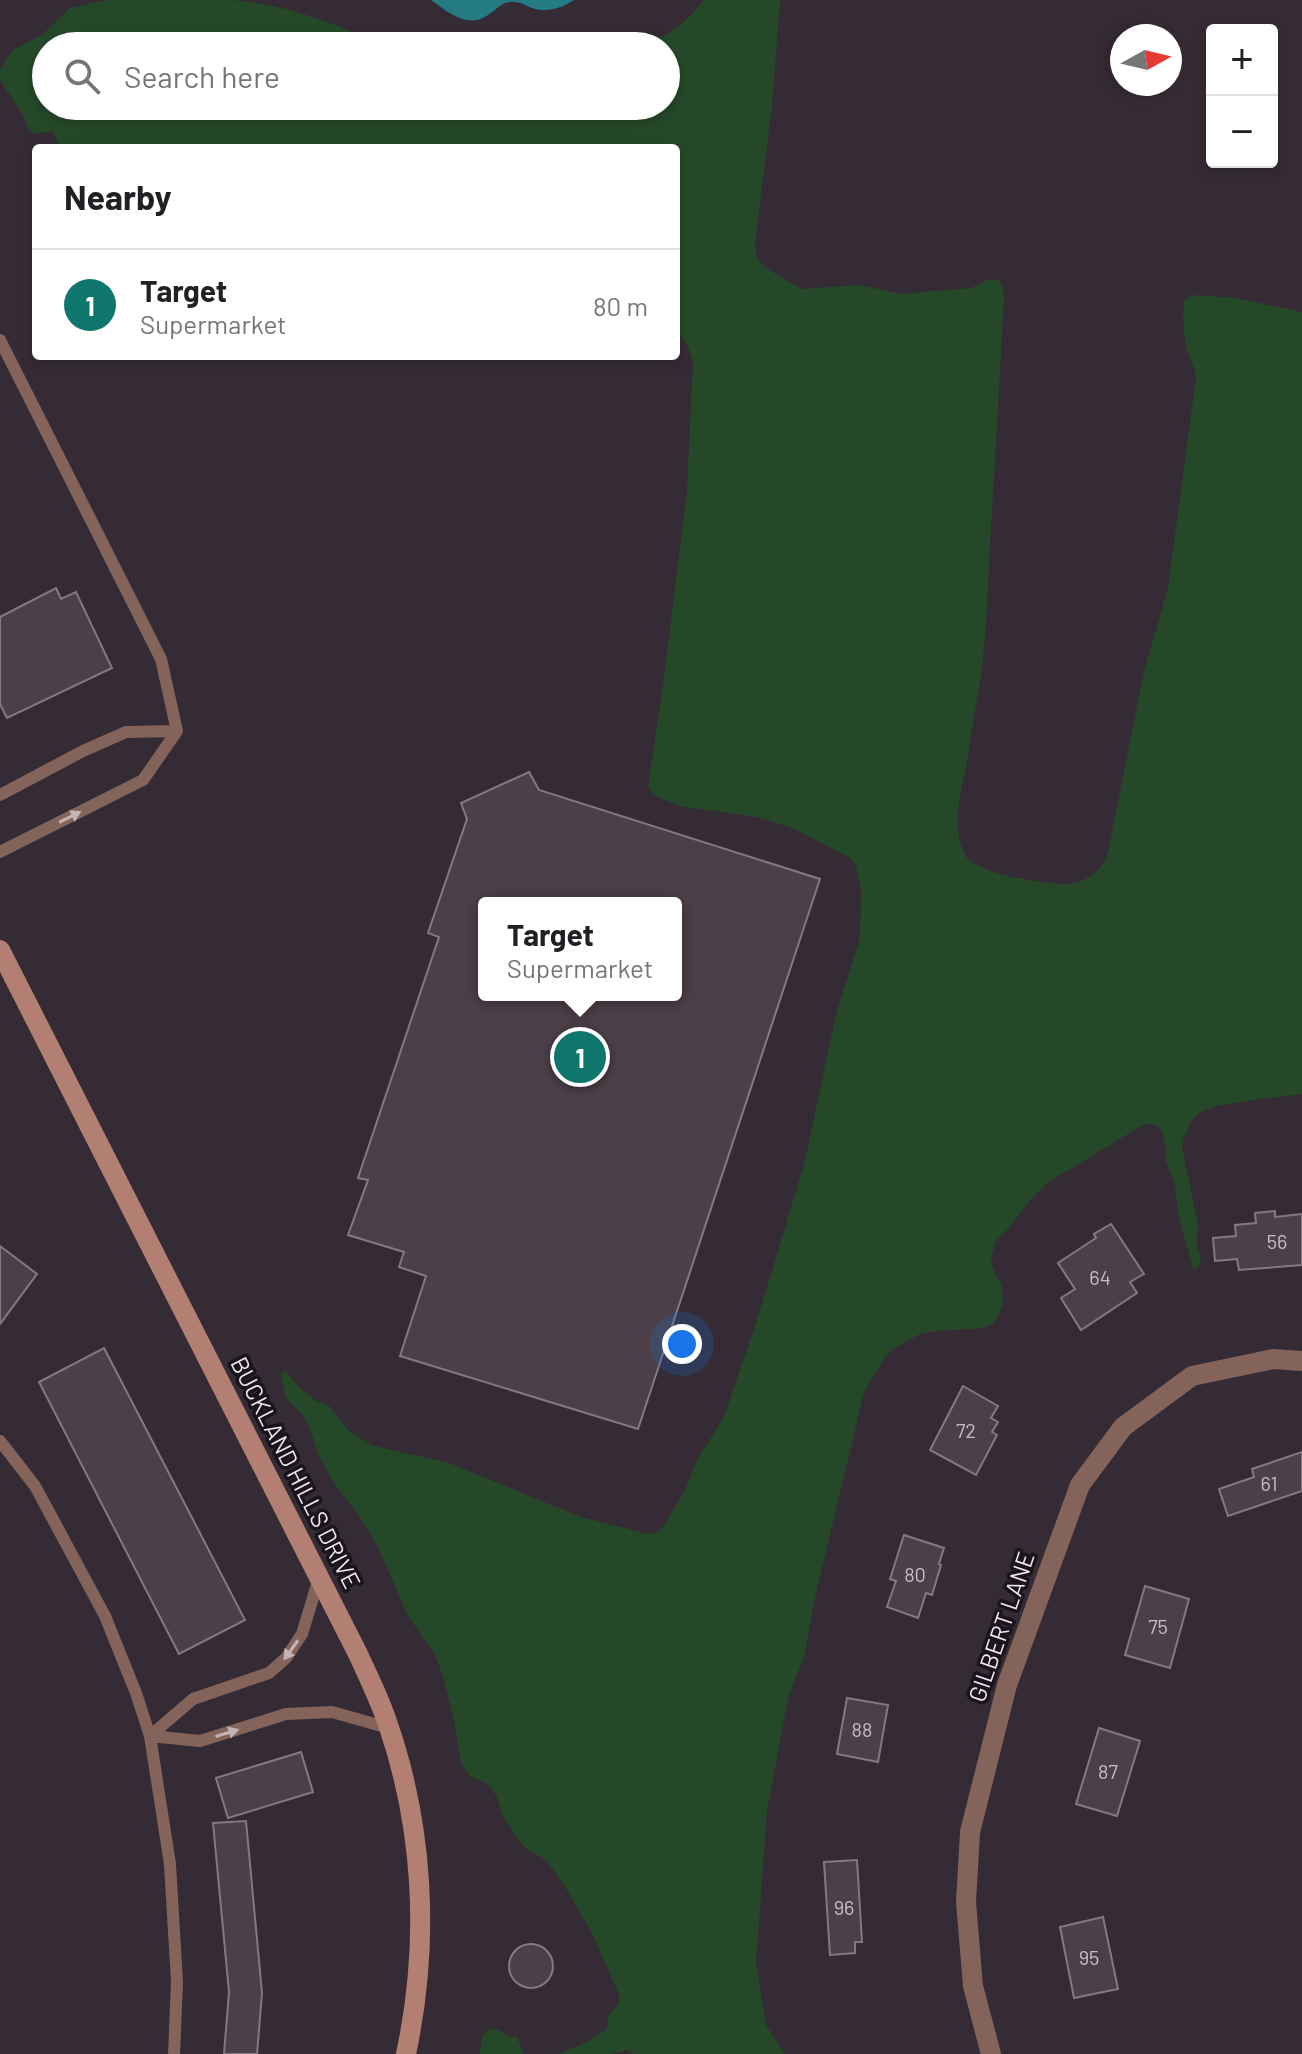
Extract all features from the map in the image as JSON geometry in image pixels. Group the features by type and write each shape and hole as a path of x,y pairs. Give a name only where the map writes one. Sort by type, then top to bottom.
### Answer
{"street":[{"name":"BUCKLAND HILLS DRIVE","path":"0,950 363,1664 389,1728 409,1806 421,1898 418,1979 406,2054"},
{"name":"GILBERT LANE","path":"991,2054 973,1986 966,1902 970,1832 1007,1685 1080,1485 1123,1427 1192,1376 1273,1359 1302,1361"}],"lane":[{"path":"0,340 161,659 177,731 143,780 0,852"},
{"path":"0,795 126,732 177,731"},
{"path":"0,1441 35,1486 105,1616 150,1736 170,1864 177,1982 174,2054"},
{"path":"150,1736 193,1699 269,1673 286,1658 302,1634 319,1578"},
{"path":"150,1736 200,1741 286,1714 332,1712 389,1728"}],"green space":[{"path":"106,0 231,0 310,16 353,32 45,32 70,8"},
{"path":"704,0 780,0 772,105 755,241 756,257 766,268 801,289 860,285 900,294 972,288 994,279 1002,285 1004,294 984,644 959,802 958,829 965,855 971,862 1010,876 1070,884 1091,876 1108,852 1144,671 1168,588 1196,377 1185,342 1184,302 1196,295 1235,298 1302,312 1302,1094 1217,1106 1200,1112 1192,1120 1182,1147 1198,1225 1196,1242 1201,1258 1198,1268 1193,1269 1178,1213 1175,1185 1166,1161 1162,1131 1156,1125 1146,1124 1047,1183 995,1242 991,1259 1001,1284 1003,1302 994,1323 984,1328 920,1334 885,1357 864,1392 816,1593 804,1657 788,1698 767,1811 756,1962 766,2025 785,2054 633,2054 627,2050 612,2054 558,2054 585,2043 607,2029 608,2016 620,2002 620,1997 592,1933 563,1883 546,1860 520,1842 503,1817 492,1789 470,1776 464,1768 443,1676 434,1653 408,1616 378,1547 319,1457 303,1415 287,1399 281,1373 285,1371 316,1401 329,1406 348,1430 371,1445 449,1463 581,1517 649,1534 658,1532 666,1523 686,1488 697,1460 724,1417 756,1323 804,1165 836,1014 860,938 861,889 856,866 850,858 793,828 756,817 679,806 654,795 648,787 687,489 693,362 680,336 680,144 58,144 53,131 36,134 29,130 0,80 0,69 13,50 32,40 32,120 680,120 680,32 671,32"},
{"path":"493,2028 508,2037 517,2037 524,2054 480,2054 483,2035"}],"water":[{"path":"431,0 574,0 549,10 507,2 484,18 468,20 453,15"}],"building":[{"path":"56,588 61,599 76,592 112,668 7,718 0,704 0,617"},
{"path":"529,772 539,790 820,879 638,1429 400,1356 426,1276 399,1267 404,1252 348,1235 368,1180 358,1178 439,937 428,933 467,819 461,803"},
{"path":"1275,1211 1275,1217 1302,1214 1302,1265 1239,1270 1237,1259 1215,1261 1213,1238 1236,1236 1235,1225 1256,1223 1255,1213"},
{"path":"1111,1224 1144,1274 1130,1282 1137,1293 1081,1330 1061,1298 1075,1289 1058,1263"},
{"path":"0,1246 37,1274 0,1324"},
{"path":"104,1348 245,1620 179,1654 39,1382"},
{"path":"963,1386 998,1406 991,1418 998,1422 992,1432 997,1435 976,1475 930,1450"},
{"path":"1302,1452 1302,1491 1228,1516 1219,1489 1254,1477 1252,1469"},
{"path":"904,1535 944,1548 932,1595 926,1593 918,1618 887,1607 896,1581 890,1579"},
{"path":"1145,1586 1189,1599 1170,1668 1125,1655"},
{"path":"847,1698 888,1705 878,1762 837,1754"},
{"path":"1099,1728 1140,1741 1117,1816 1076,1804"},
{"path":"301,1752 313,1792 228,1818 216,1778"},
{"path":"246,1821 262,1993 257,2054 224,2054 229,1992 213,1823"},
{"path":"857,1860 862,1942 855,1942 855,1953 830,1955 824,1862"},
{"path":"1103,1917 1118,1989 1074,1998 1060,1927"},
{"path":"531,1944 547,1950 553,1966 547,1982 531,1988 515,1982 509,1966 515,1950"}],"place":[{"name":"Target","path":"580,1057"}]}
